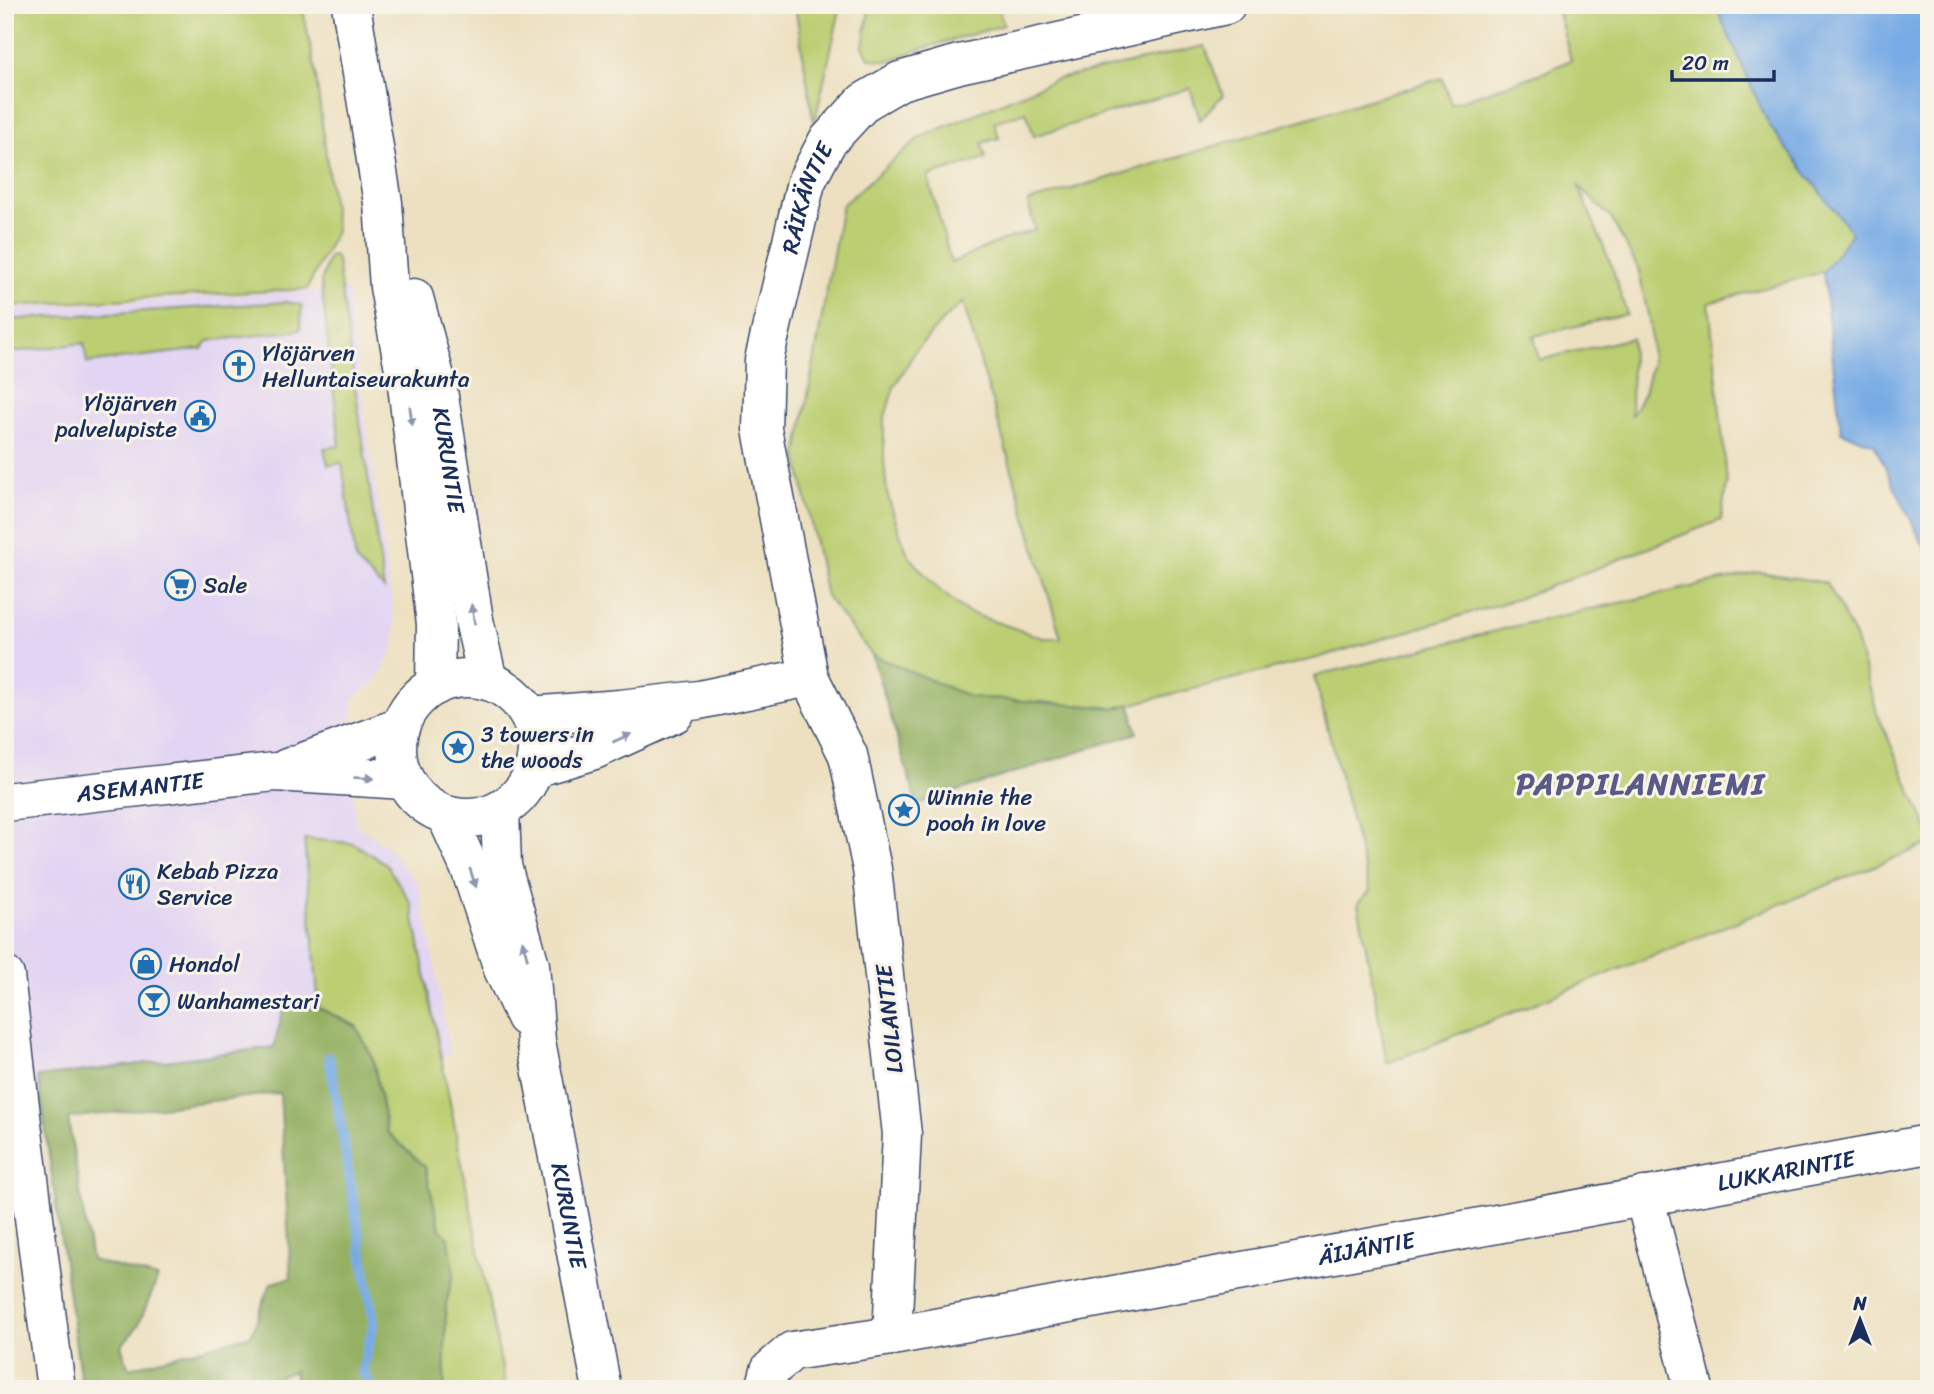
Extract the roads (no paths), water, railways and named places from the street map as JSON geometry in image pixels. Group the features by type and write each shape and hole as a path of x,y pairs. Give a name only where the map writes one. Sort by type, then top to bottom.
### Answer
{"street":[{"name":"KURUNTIE","path":"351,5 383,203 389,287 407,385 436,624 435,686"},
{"name":"RÄIKÄNTIE","path":"809,677 762,429 764,360 806,181 827,142 864,102 900,81 959,64 1226,5"},
{"name":"KURUNTIE","path":"383,203 413,293 437,384 474,620 488,681"},
{"path":"530,716 699,700 809,677"},
{"name":"LOILANTIE","path":"809,677 848,755 872,869 902,1134 892,1336"},
{"path":"452,679 488,681 519,700 530,716 536,732 538,750 534,768 527,785 515,799 500,810 465,818 446,815 430,807 416,795 405,780 397,745 400,727 408,710 420,696 435,686 452,679"},
{"path":"534,768 594,750 648,727 699,700"},
{"name":"ASEMANTIE","path":"275,772 400,727"},
{"name":"ASEMANTIE","path":"5,802 275,772 405,780"},
{"name":"KURUNTIE","path":"500,810 502,866 530,965 536,1041 602,1389"},
{"name":"KURUNTIE","path":"446,815 471,872 503,969 536,1041"},
{"path":"5,976 56,1389"},
{"name":"LUKKARINTIE","path":"1644,1196 1929,1144"},
{"path":"1644,1196 1694,1389"},
{"name":"ÄIJÄNTIE","path":"892,1336 1644,1196"},
{"path":"765,1389 770,1370 792,1352 892,1336"}],"water":[{"path":"1715,5 1929,5 1929,557 1874,444 1841,432 1823,272 1852,233 1769,125"}],"waterway":[{"path":"329,1057 374,1322 362,1371 373,1389"}],"place":[{"name":"Ylöjärven Helluntaiseurakunta","path":"239,366"},
{"name":"Ylöjärven palvelupiste","path":"200,416"},
{"name":"Sale","path":"180,585"},
{"name":"3 towers in the woods","path":"458,747"},
{"name":"Winnie the pooh in love","path":"904,810"},
{"name":"Kebab Pizza Service","path":"134,884"},
{"name":"Hondol","path":"146,964"},
{"name":"Wanhamestari","path":"154,1001"}],"district":[{"name":"PAPPILANNIEMI","path":"1641,784"}]}
